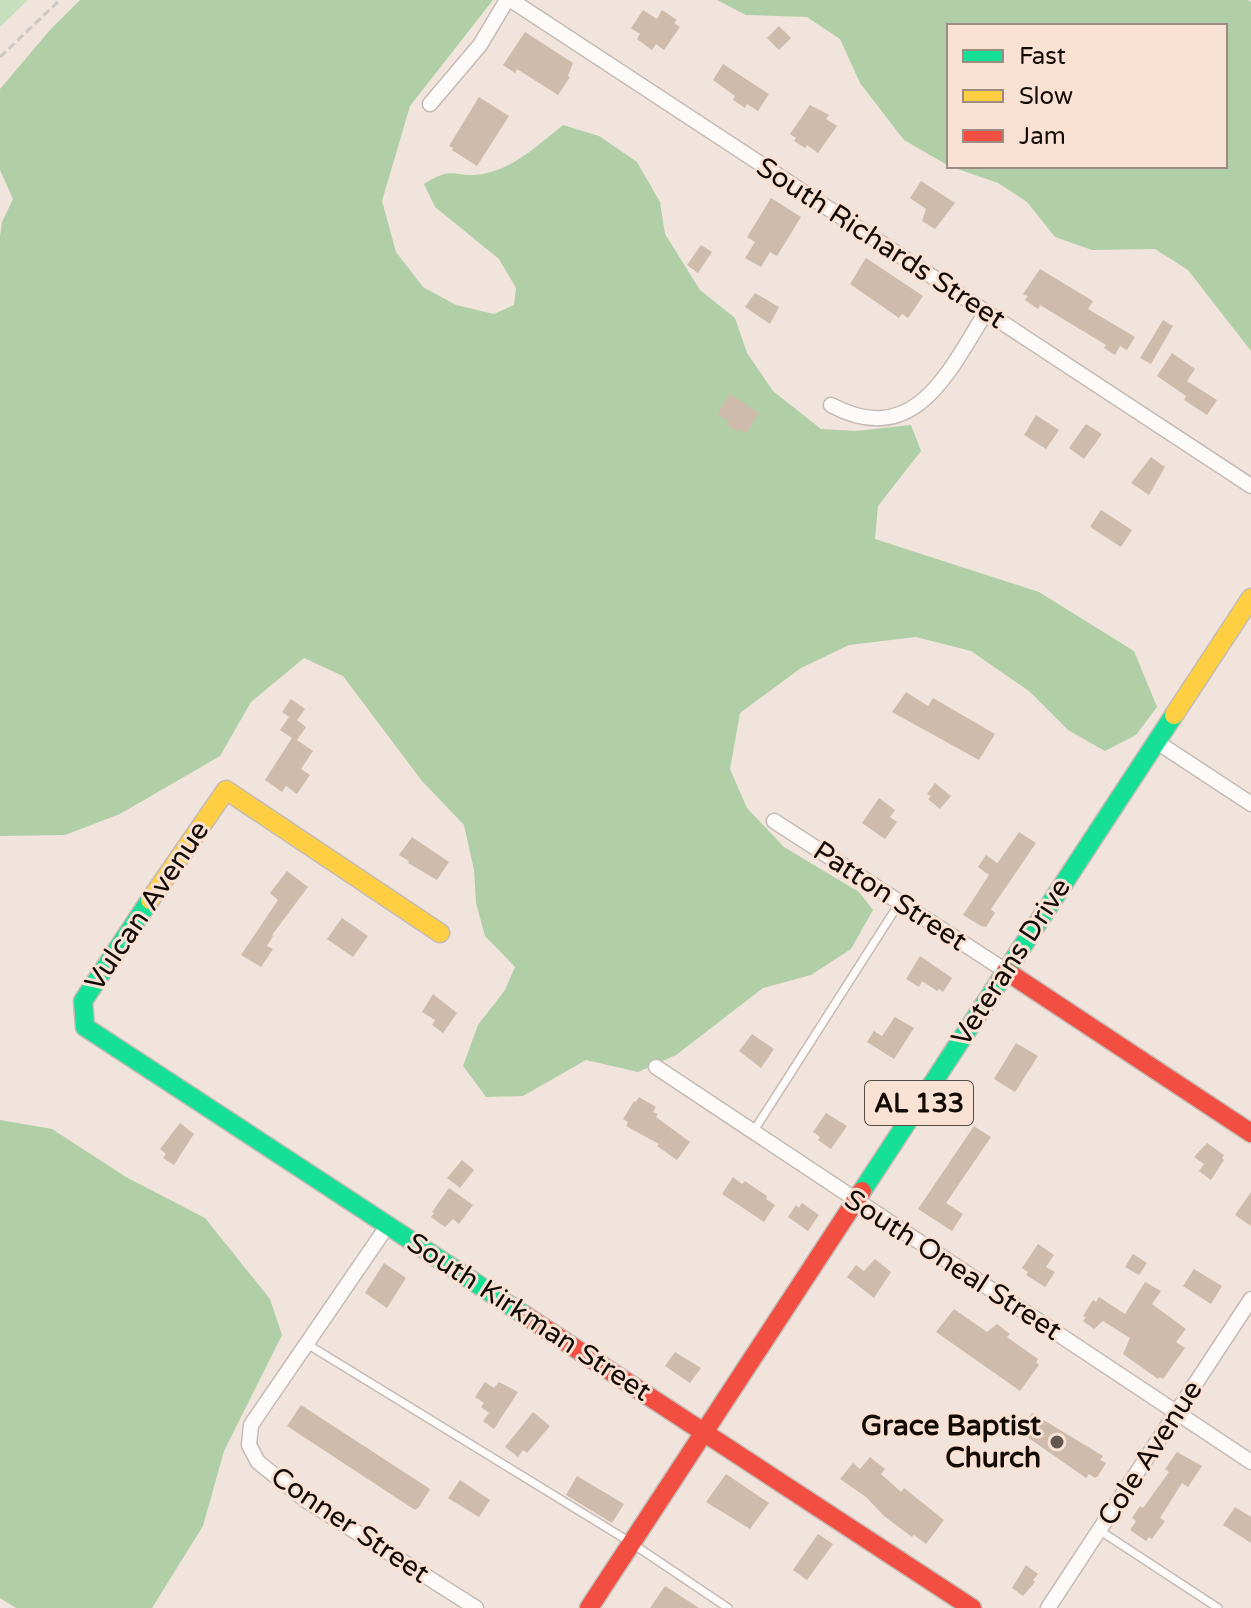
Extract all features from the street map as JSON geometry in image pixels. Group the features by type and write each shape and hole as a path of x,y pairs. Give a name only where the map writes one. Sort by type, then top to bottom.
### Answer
{"street":[{"path":"430,104 467,61 509,0"},
{"name":"South Richards Street","path":"509,0 1251,486"},
{"path":"831,405 850,415 871,419 910,411 941,384 986,312"},
{"name":"Veterans Drive","path":"589,1608 1251,598"},
{"path":"1157,742 1251,804"},
{"name":"Vulcan Avenue","path":"85,1027 83,1001 92,984 226,790 440,933"},
{"name":"Patton Street","path":"774,821 1006,971"},
{"path":"1006,971 1251,1133"},
{"name":"South Kirkman Street","path":"85,1027 972,1608"},
{"name":"South Oneal Street","path":"656,1067 1251,1462"},
{"path":"307,1344 388,1225"},
{"name":"Cole Avenue","path":"1048,1608 1251,1299"},
{"name":"Conner Street","path":"307,1344 251,1425 249,1445 258,1462 304,1499 476,1608"}],"lane":[{"path":"753,1132 900,902"},
{"path":"307,1344 630,1542 728,1608"},
{"path":"1099,1530 1218,1608"}],"path":[{"path":"0,57 60,0"}],"green space":[{"path":"0,0 28,0 0,27"},
{"path":"80,0 493,0 410,106 382,201 396,252 423,287 456,305 494,314 514,305 516,288 499,259 435,207 424,184 449,173 473,175 495,171 526,154 563,125 599,136 637,162 660,202 665,234 700,290 735,318 747,353 773,391 821,429 856,431 911,425 921,451 878,506 875,539 1039,592 1134,651 1157,707 1136,735 1105,751 1068,730 1029,691 971,651 916,637 849,645 801,668 740,713 730,769 747,808 784,847 859,892 873,910 851,949 811,975 763,988 676,1055 638,1072 586,1060 523,1096 486,1097 463,1066 478,1025 505,990 515,967 485,936 476,903 474,870 464,825 422,781 343,676 304,658 251,702 220,756 120,814 65,835 0,836 0,236 2,222 13,199 0,170 0,89"},
{"path":"717,0 1248,0 1251,2 1251,351 1188,270 1155,249 1092,250 1055,237 1027,202 998,183 955,168 1227,168 1227,24 947,24 947,165 904,140 860,83 840,39 807,17 746,15"},
{"path":"0,1120 52,1129 126,1177 205,1218 270,1299 282,1335 224,1451 203,1526 152,1608 16,1608 0,1598"}],"building":[{"path":"643,10 657,19 662,10 677,20 674,23 680,27 664,50 656,44 652,50 637,39 640,34 631,28"},
{"path":"779,26 791,38 779,50 767,38"},
{"path":"525,32 573,63 570,77 558,95 517,69 515,73 503,65"},
{"path":"723,64 769,94 758,111 747,104 745,108 733,100 735,96 713,80"},
{"path":"479,97 509,116 477,166 449,146"},
{"path":"810,105 829,115 826,119 837,126 818,153 794,141 796,138 790,134"},
{"path":"921,181 955,203 935,229 922,221 926,209 910,198"},
{"path":"771,198 801,217 777,256 770,252 761,267 745,258 755,242 747,237"},
{"path":"701,245 712,252 698,273 687,265"},
{"path":"866,258 923,296 908,318 902,314 899,318 850,284"},
{"path":"1040,269 1093,301 1088,309 1135,337 1127,350 1120,346 1115,355 1104,348 1106,345 1040,305 1038,309 1025,300 1028,296 1023,294"},
{"path":"755,293 779,307 770,324 745,307"},
{"path":"1163,320 1173,326 1151,364 1140,358"},
{"path":"1172,353 1195,369 1187,381 1217,400 1207,415 1157,376"},
{"path":"730,394 759,413 746,433 727,425 729,422 717,414"},
{"path":"1036,415 1059,430 1046,449 1024,435"},
{"path":"1086,424 1102,434 1084,459 1069,448"},
{"path":"1151,457 1165,467 1149,495 1131,483"},
{"path":"1101,510 1132,530 1121,547 1090,527"},
{"path":"906,692 928,706 933,698 995,734 979,760 892,712"},
{"path":"291,699 305,709 297,720 306,727 297,740 313,751 301,769 310,775 297,794 286,786 282,792 265,780 292,738 280,730 289,717 282,712"},
{"path":"935,783 951,796 940,809 928,799 931,796 927,794"},
{"path":"879,798 895,810 890,817 897,822 885,839 862,823"},
{"path":"1019,832 1036,843 991,909 995,913 986,927 981,926 963,915 989,875 978,867 986,855 997,863"},
{"path":"412,837 449,862 437,880 399,855"},
{"path":"287,871 308,887 272,935 267,946 273,949 261,967 241,955 278,900 270,893"},
{"path":"342,918 368,936 353,957 327,939"},
{"path":"920,956 952,978 943,992 922,981 919,987 906,979"},
{"path":"433,994 457,1013 443,1033 432,1025 435,1020 422,1012"},
{"path":"895,1017 914,1028 894,1059 867,1042 874,1031 882,1036"},
{"path":"752,1034 774,1049 761,1068 739,1051"},
{"path":"1016,1043 1038,1056 1015,1092 994,1079"},
{"path":"639,1097 656,1107 653,1112 658,1114 656,1117 690,1142 677,1160 657,1146 659,1144 626,1126 628,1122 623,1119"},
{"path":"826,1113 847,1126 831,1149 813,1132"},
{"path":"180,1123 194,1134 174,1165 163,1158 166,1154 160,1149"},
{"path":"974,1126 991,1137 946,1203 963,1214 952,1231 918,1209"},
{"path":"1207,1143 1224,1155 1211,1180 1199,1171 1204,1164 1194,1157"},
{"path":"462,1160 474,1170 460,1188 447,1178"},
{"path":"733,1177 742,1184 745,1181 775,1205 764,1222 722,1194"},
{"path":"449,1188 473,1205 459,1224 453,1219 445,1227 431,1217"},
{"path":"1251,1192 1251,1226 1235,1215"},
{"path":"802,1203 819,1215 808,1231 788,1217 796,1205 799,1208"},
{"path":"1038,1244 1054,1255 1046,1267 1055,1272 1045,1287 1026,1275 1028,1272 1022,1268"},
{"path":"1133,1254 1147,1263 1139,1275 1125,1267"},
{"path":"875,1259 891,1272 874,1298 847,1277 856,1265 864,1271"},
{"path":"384,1263 406,1278 387,1308 365,1293"},
{"path":"1194,1269 1222,1286 1211,1304 1183,1286"},
{"path":"1145,1282 1161,1291 1152,1304 1186,1329 1176,1342 1185,1348 1163,1379 1158,1379 1123,1354 1130,1338 1103,1321 1094,1329 1083,1321 1093,1300 1096,1302 1099,1297 1125,1314"},
{"path":"954,1309 987,1332 997,1324 1010,1334 1007,1337 1038,1359 1036,1362 1039,1365 1020,1391 936,1332"},
{"path":"675,1352 701,1368 690,1383 665,1366"},
{"path":"485,1382 494,1388 499,1382 518,1392 494,1429 483,1421 489,1413 481,1407 484,1403 475,1397"},
{"path":"301,1405 430,1489 419,1507 415,1510 287,1426"},
{"path":"533,1412 550,1426 527,1453 523,1450 518,1457 505,1447"},
{"name":"Grace Baptist Church","path":"1032,1413 1103,1456 1100,1460 1106,1463 1098,1476 1095,1478 1089,1474 1086,1478 1020,1432"},
{"path":"1177,1452 1202,1466 1188,1487 1182,1483 1160,1518 1165,1521 1152,1539 1149,1537 1146,1541 1130,1530 1136,1521 1132,1518 1169,1472 1165,1469"},
{"path":"870,1457 885,1469 881,1474 901,1492 904,1488 944,1520 926,1544 884,1516 866,1497 840,1479 853,1463 860,1469"},
{"path":"726,1474 769,1503 750,1529 706,1502"},
{"path":"577,1476 624,1504 612,1523 566,1495"},
{"path":"460,1480 490,1500 479,1517 448,1498"},
{"path":"1235,1507 1251,1517 1251,1543 1223,1525"},
{"path":"818,1534 833,1544 807,1580 793,1570"},
{"path":"1026,1565 1038,1574 1023,1596 1012,1588"},
{"path":"665,1586 699,1608 650,1608"}],"traffic: fast":[{"path":"862,1191 1174,715"},
{"path":"150,900 83,1001 85,1027 526,1316"}],"traffic: slow":[{"path":"1174,715 1251,598"},
{"path":"150,900 226,790 440,933"}],"traffic: jam":[{"path":"1006,971 1251,1133"},
{"path":"589,1608 862,1191"},
{"path":"526,1316 972,1608"}],"place":[{"name":"Grace Baptist Church","path":"1057,1442"}]}
